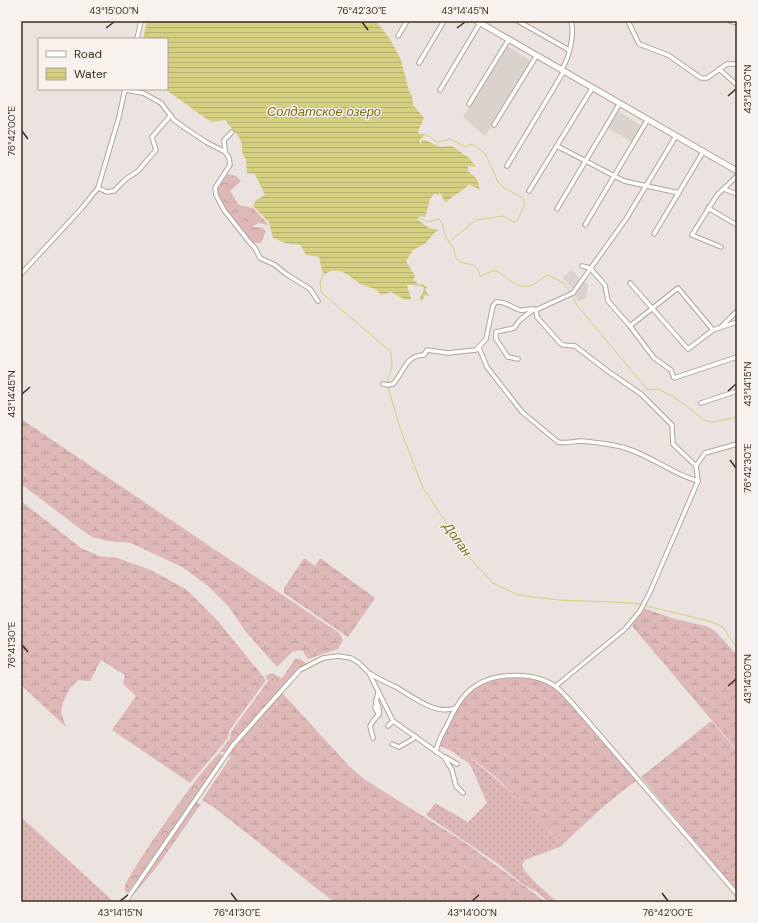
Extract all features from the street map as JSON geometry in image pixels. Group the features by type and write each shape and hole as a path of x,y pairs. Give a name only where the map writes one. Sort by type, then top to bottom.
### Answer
{"main road":[{"path":"479,22 737,171"}],"street":[{"path":"137,38 141,21"},
{"path":"398,36 407,21"},
{"path":"419,63 444,21"},
{"path":"518,21 569,50"},
{"path":"507,166 563,70 569,50 573,26 571,21"},
{"path":"628,21 639,44 668,55 697,75 707,78 719,69 731,63 737,64"},
{"path":"730,21 737,23"},
{"path":"440,90 479,22"},
{"path":"469,104 509,39"},
{"path":"494,125 537,55"},
{"path":"719,69 737,85"},
{"path":"529,192 593,87"},
{"path":"21,274 81,209 98,188 119,117 125,90 143,93 161,103 174,120 195,135 225,152 229,158 230,165 215,188 216,195 224,210 250,244 255,248 260,258 275,265 286,274 310,289 318,301"},
{"path":"556,209 620,103"},
{"path":"98,188 107,192 114,191 142,167 156,150 152,137 171,115"},
{"path":"585,225 648,119"},
{"path":"225,152 224,140 232,132"},
{"path":"518,359 508,357 496,339 496,332 514,328 520,320 535,310 572,294 591,269 646,186 676,136"},
{"path":"557,146 624,181 679,193"},
{"path":"654,234 703,152"},
{"path":"721,247 692,236 717,195 737,176"},
{"path":"724,189 737,194"},
{"path":"708,208 737,226"},
{"path":"582,266 591,269 605,285 608,302 630,326 654,358 671,370 674,378 737,357"},
{"path":"630,283 688,349 713,330 737,322"},
{"path":"630,326 678,288 713,330"},
{"path":"383,384 393,384 406,363 417,355 424,355 427,350 448,353 476,350 479,348 486,339 493,306 496,302 504,301 520,310 535,310"},
{"path":"535,310 537,317 560,343 563,345 575,346 652,404 672,425 673,444 696,466 698,480 663,565 638,614 621,633 556,686"},
{"path":"720,328 737,311"},
{"path":"479,348 487,366 522,412 558,442 590,442 624,448 645,455 683,476 698,480"},
{"path":"701,403 737,391"},
{"path":"696,466 705,453 737,444"},
{"path":"125,902 233,745 300,670 323,658 338,656 350,658 369,673 417,700 448,710 456,707"},
{"path":"369,673 393,722 436,752 457,764"},
{"path":"436,752 438,741 456,707 477,685 494,678 530,677 556,686 647,788 737,894"},
{"path":"373,738 370,726 379,715 375,709 378,692"},
{"path":"448,710 451,716"},
{"path":"388,726 393,722"},
{"path":"392,744 399,747 413,740 415,736"},
{"path":"444,757 452,770 456,786 463,793"}],"shaded area":[{"path":"507,46 531,61 485,136 463,117"},
{"path":"618,111 642,126 632,142 608,128"},
{"path":"571,270 588,285 586,298 578,301 570,286 563,278"}],"green space":[{"path":"227,174 236,176 241,181 230,191 239,205 253,208 268,225 258,223 252,227 262,227 266,231 261,243 251,243 218,200 216,190"},
{"path":"21,419 339,633 343,640 338,649 308,659 302,650 292,652 277,667 246,632 229,607 208,586 182,567 131,543 107,541 92,537 83,531 21,484"},
{"path":"21,501 81,548 99,556 117,558 151,570 187,590 217,620 266,680 229,731 228,738 190,783 112,730 136,696 123,684 125,675 101,660 90,681 78,680 70,688 63,702 61,712 66,727 21,685"},
{"path":"304,558 315,566 320,558 375,598 348,637 284,593 284,588"},
{"path":"643,608 675,619 709,627 716,632 737,655 737,750 632,626"},
{"path":"295,659 300,659 307,664 297,672 226,752 221,752 220,751 230,739 231,732 268,681 265,676 272,673 282,678"},
{"path":"511,678 536,680 548,684 559,691 638,779 604,806 564,843 544,826 515,795 493,775 468,756 452,749 443,741 442,737 448,724 460,704 467,696 484,684 496,680"},
{"path":"282,692 285,696 232,755 230,757 228,756 234,745"},
{"path":"285,696 349,766 364,779 464,842 546,902 334,902 215,808 202,800 232,755"},
{"path":"710,722 712,722 737,751 737,891 641,777"},
{"path":"442,737 446,745 468,756 514,794 550,832 564,843 562,846 525,860 522,865 527,874 558,902 548,902 537,892 524,885 494,861 426,815 435,803 468,822 487,803 470,764 450,750 440,746 438,747"},
{"path":"220,753 222,758 132,887 127,893 125,892 125,886 130,876 154,839 200,775"},
{"path":"196,802 201,804 159,864 134,893 160,851"},
{"path":"21,817 112,900 116,902 21,902"}],"water":[{"name":"Солдатское озеро","path":"147,21 376,21 390,39 401,60 409,91 412,96 413,105 424,118 418,131 419,134 425,134 419,141 421,144 422,140 425,140 440,147 452,146 469,158 476,167 468,166 468,171 477,179 480,190 469,184 447,202 444,201 439,192 439,195 434,194 430,199 425,217 420,216 417,219 429,228 439,231 435,232 426,243 413,250 406,261 415,276 413,281 416,281 418,285 423,284 426,287 426,292 430,296 425,295 421,302 420,297 424,287 413,285 407,285 411,299 405,300 391,292 381,295 375,289 361,284 343,272 335,271 325,274 322,271 319,257 306,255 298,244 290,244 273,238 269,222 253,206 256,200 265,195 255,174 247,173 246,160 242,152 240,138 225,120 214,122 208,120 166,90 168,90 168,38 143,38"}],"waterway":[{"path":"425,134 437,142 450,139 466,147 470,144 474,145 485,153 498,182 503,187 523,198 525,204 517,221 513,222 503,216 476,220 449,242"},
{"path":"419,217 427,222 439,219 456,258 460,262 476,267 480,276 495,270 512,282 521,286 526,286 534,284 548,275 564,283 570,292"},
{"name":"Долан","path":"324,272 320,282 321,292 391,352 392,366 387,384"},
{"path":"572,295 576,304 646,388 650,390 658,389 674,397 706,421 714,422 737,417"},
{"name":"Долан","path":"388,387 400,428 423,488 469,557 493,583 518,595 559,600 634,603 705,620 722,626 737,648"}]}
